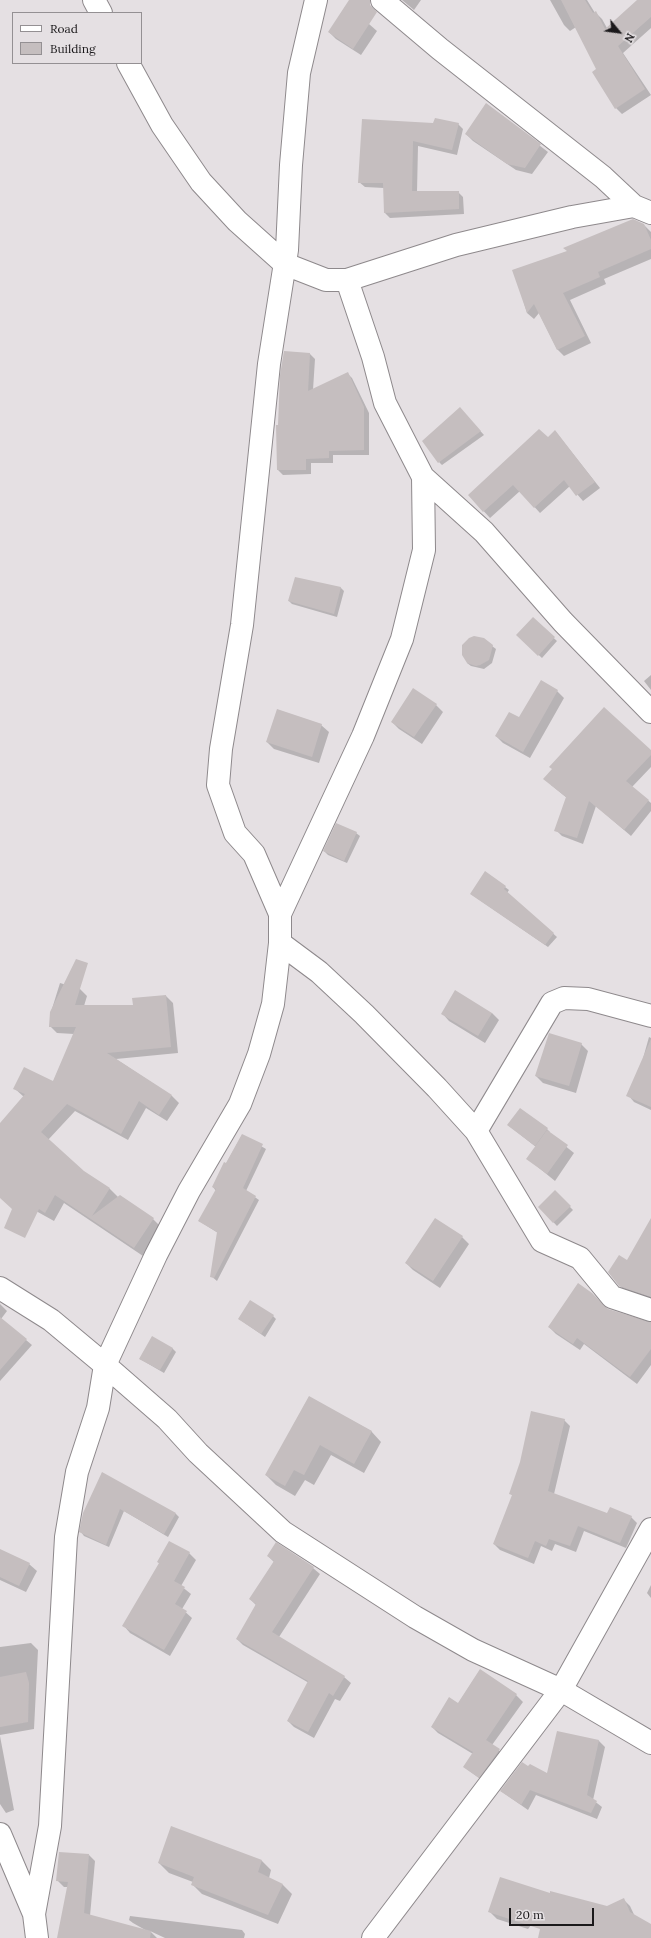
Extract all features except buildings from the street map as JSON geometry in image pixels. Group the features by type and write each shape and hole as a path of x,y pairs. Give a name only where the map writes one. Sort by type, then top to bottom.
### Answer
{"street":[{"path":"94,0 100,12"},
{"path":"34,1914 50,1826 66,1537 77,1472 98,1408 105,1365 156,1255 189,1191 240,1104 259,1054 273,1004 280,943 280,914 254,854 235,833 218,785 221,749 242,625 269,364 287,250 291,165 299,74 316,0"},
{"path":"382,0 440,50 603,177 642,210"},
{"path":"129,64 162,125 201,182 238,222 285,264 326,280 347,280 456,245 572,217 642,210"},
{"path":"347,280 373,357 385,403 423,477 484,532 563,622 651,712"},
{"path":"280,914 363,736 402,640 424,550 423,477"},
{"path":"280,943 319,972 364,1014 437,1088 476,1131 542,1241 580,1258 612,1297 651,1310"},
{"path":"476,1131 552,1003 564,998 588,999 651,1016"},
{"path":"0,1288 51,1320 105,1365 167,1419 198,1453 283,1532 428,1624 473,1650 561,1690 651,1742"},
{"path":"373,1938 561,1690 651,1529"},
{"path":"0,1834 34,1914 37,1938"}]}
